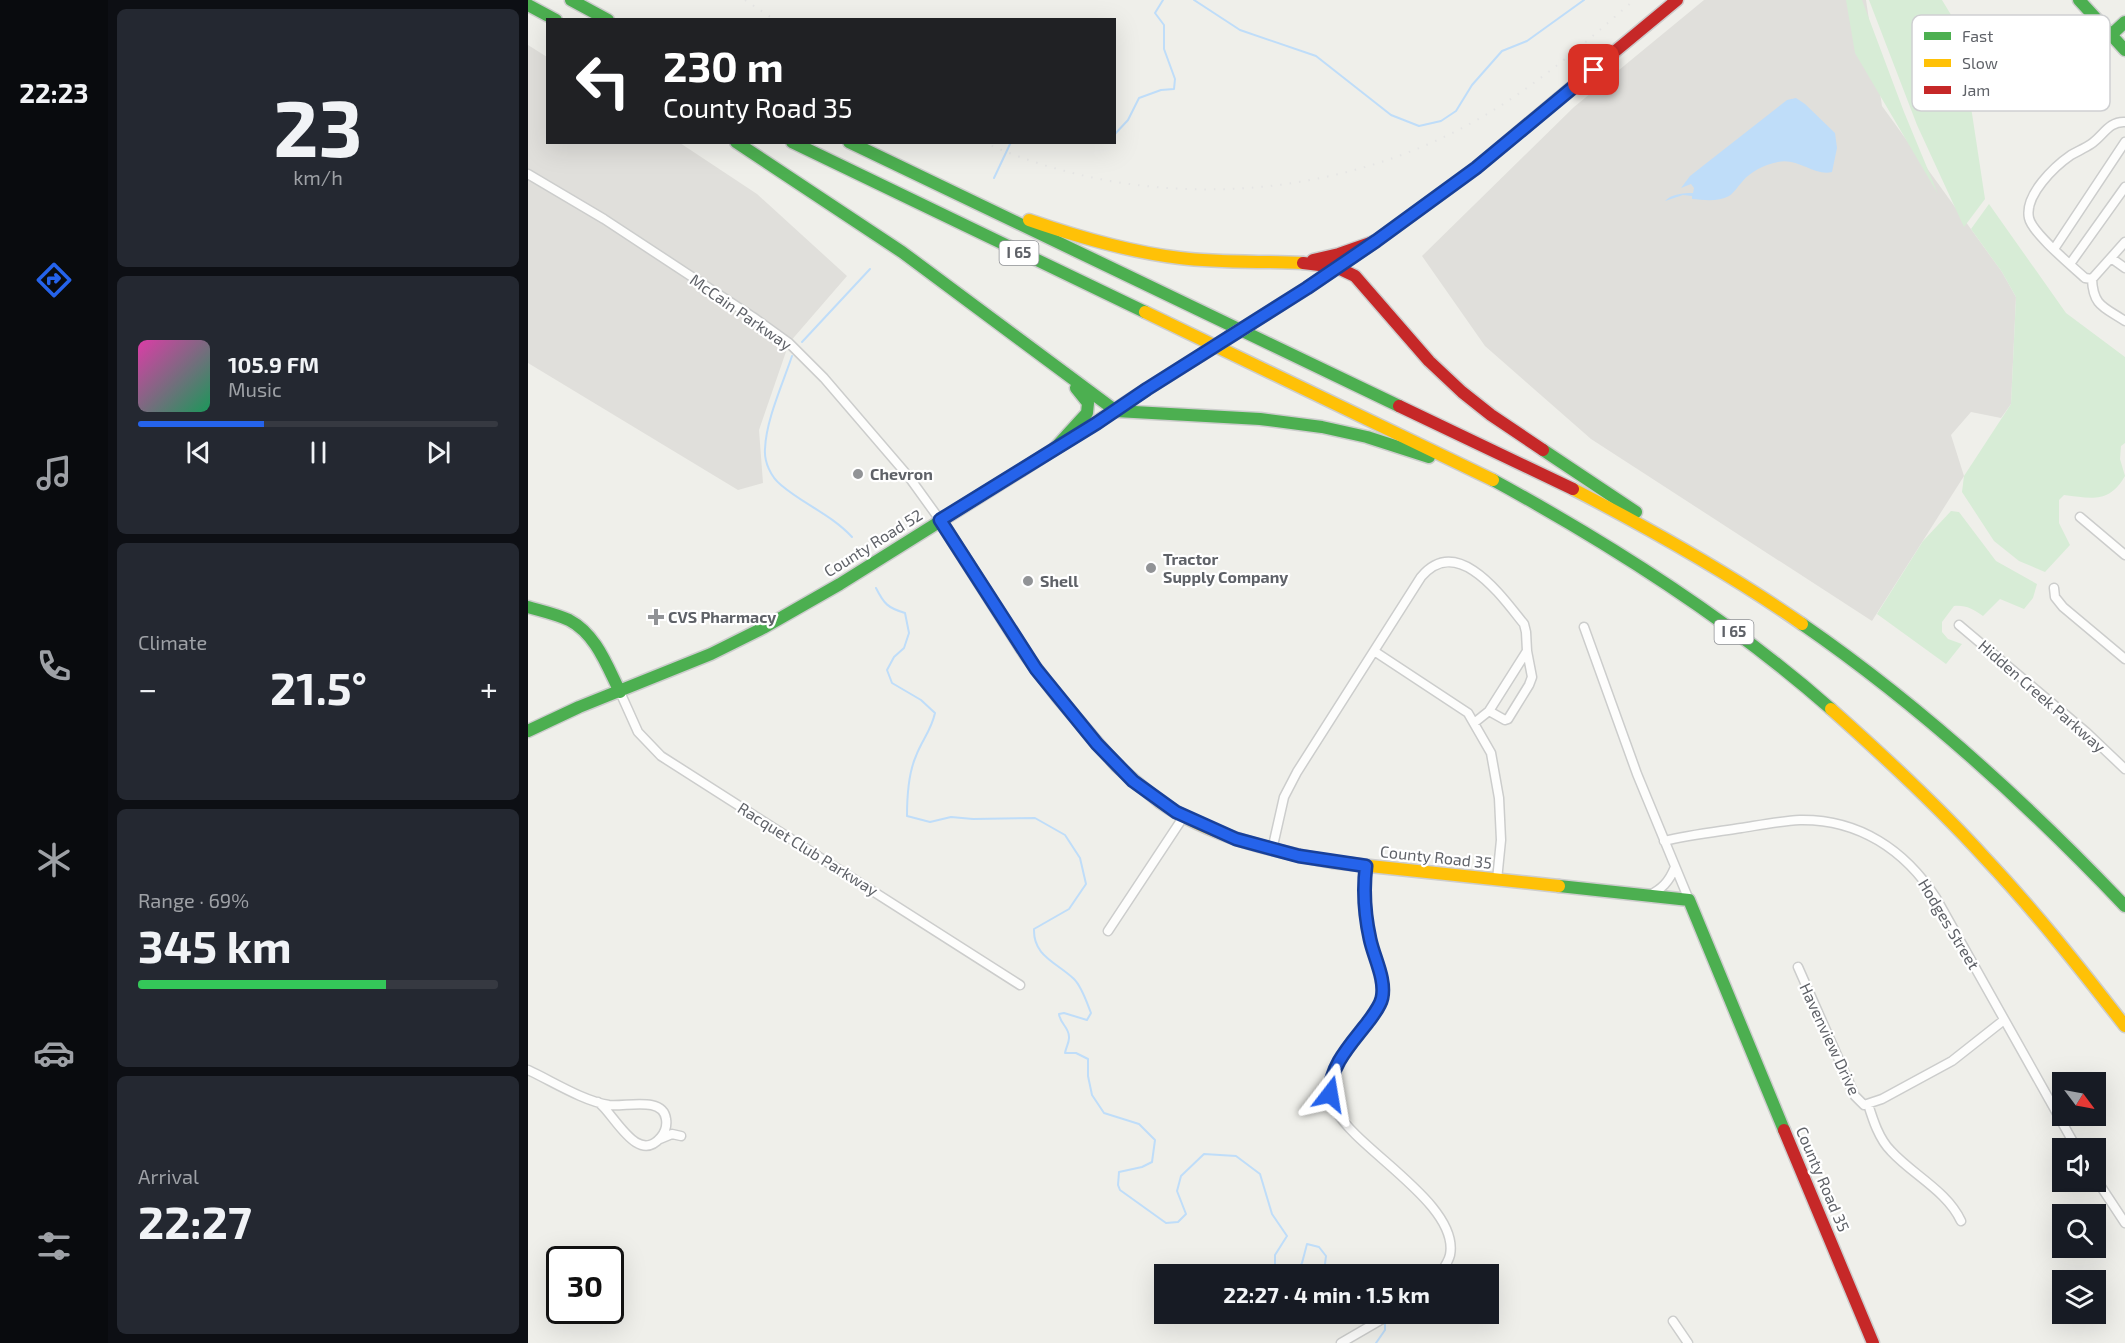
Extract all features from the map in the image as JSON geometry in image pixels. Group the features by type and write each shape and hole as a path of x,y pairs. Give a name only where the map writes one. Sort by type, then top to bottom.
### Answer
{"main road":[{"path":"571,0 604,18"},
{"name":"County Road 52","path":"528,731 578,707 673,672 738,641 824,593 1116,411 1307,288 1476,168 1677,0"},
{"path":"2079,0 2093,15"},
{"path":"528,6 552,18"},
{"path":"528,6 546,19"},
{"path":"2125,22 2111,35 2125,50"},
{"path":"739,144 902,252 1116,411 1280,421 1344,432 1437,460 1528,499"},
{"name":"I 65","path":"796,144 1399,433 1528,499 1627,558 1715,618 1806,688 1864,738 1935,806 2009,883 2067,951 2125,1026"},
{"name":"I 65","path":"853,144 1593,499 1686,550 1764,599 1855,662 1943,731 2033,811 2125,906"},
{"path":"934,184 1043,225 1121,248 1181,258 1336,267 1355,276 1429,361 1491,415 1764,599"},
{"path":"1298,263 1339,254 1376,241"},
{"path":"1019,340 1080,391 1088,403 1087,413 1055,448"},
{"name":"County Road 35","path":"940,520 1024,652 1082,728 1133,781 1163,804 1184,816 1236,839 1299,856 1366,866 1689,900 1873,1343"},
{"path":"528,607 577,625 600,652 620,692"}],"street":[{"path":"2092,279 2085,278 2037,233 2029,220 2028,210 2032,198 2048,174 2071,155 2093,143 2113,124 2125,122"},
{"path":"2054,249 2125,142"},
{"name":"McCain Parkway","path":"528,174 604,219 789,343 832,386 909,477 940,520"},
{"path":"2070,264 2125,187"},
{"path":"2125,242 2092,279 2093,294 2101,306 2125,321"},
{"path":"2111,258 2125,268"},
{"path":"2080,517 2125,555"},
{"path":"1272,850 1284,797 1297,772 1421,577 1437,564 1450,562 1466,566 1487,580 1524,624 1532,677 1529,685 1508,719 1505,720 1490,711"},
{"path":"2054,588 2055,597 2063,607 2125,659"},
{"name":"Hidden Creek Parkway","path":"1959,625 2086,732 2125,769"},
{"path":"1584,627 1637,774 1689,900"},
{"path":"1374,651 1468,713 1491,753 1499,798 1501,840 1497,880"},
{"path":"1474,723 1490,711 1527,651"},
{"name":"Racquet Club Parkway","path":"620,692 638,732 661,756 1020,985"},
{"path":"1108,931 1184,816"},
{"name":"Hodges Street","path":"1664,841 1798,820 1845,826 1878,838 1905,859 1928,886 2071,1138"},
{"path":"1366,866 1367,917 1382,982 1382,998 1372,1016 1340,1060 1331,1080 1330,1094 1332,1103 1343,1122 1399,1172 1439,1218 1450,1247 1446,1264"},
{"path":"1648,896 1664,886 1675,867"},
{"name":"Havenview Drive","path":"1798,967 1855,1095 1862,1104 1882,1098 1952,1061 2004,1020"},
{"path":"528,1070 604,1106 627,1137 636,1143 649,1144 672,1134 681,1136"},
{"path":"598,1102 626,1106 650,1104 661,1108 667,1123 660,1139"},
{"name":"Havenview Drive","path":"1868,1104 1872,1119 1891,1151 1936,1190 1961,1221"},
{"path":"2105,1192 2125,1223"},
{"path":"1673,1321 1688,1343"},
{"path":"1341,1343 1374,1324"}],"shaded area":[{"path":"1704,0 1866,0 1882,106 2002,272 2016,297 2011,404 2001,418 1971,412 1951,435 1964,476 1872,621 1591,439 1485,346 1422,256 1574,107"},
{"path":"528,45 546,56 546,144 682,144 757,194 847,276 789,343 759,430 763,483 738,490 528,363"}],"green space":[{"path":"1846,0 1862,0 1938,194 1855,53"},
{"path":"1869,0 1942,0 1951,15 1912,15 1912,111 1972,111 1985,199 1964,227 1917,125"},
{"path":"1989,204 2066,313 2125,357 2125,443 2121,446 2120,459 2125,476 2113,491 2106,495 2091,498 2064,495 2059,500 2059,523 2070,545 2045,572 2019,561 1994,541 1962,492 1964,476 2011,404 2016,297 2002,272 1971,229"},
{"path":"1951,511 1959,512 1996,561 2037,584 2033,598 2024,609 2000,599 1983,616 1969,608 1954,606 1942,622 1942,632 1948,639 1962,644 1946,664 1877,614 1923,541"}],"water":[{"path":"1796,98 1835,133 1837,148 1832,172 1819,172 1792,162 1778,162 1754,172 1725,198 1701,200 1683,195 1665,201 1674,195 1693,193 1694,188 1691,184 1681,188 1690,176 1787,100"}],"waterway":[{"path":"1116,133 1128,120 1139,98 1161,90 1174,89 1175,79 1164,49 1164,25 1155,13 1163,0"},
{"path":"1194,0 1240,30 1316,56 1391,115 1419,126 1441,121 1456,111 1472,85 1502,51 1527,41 1584,0"},
{"path":"994,178 1010,144"},
{"path":"802,342 870,269"},
{"path":"792,356 768,426 765,449 767,464 774,478 781,485 836,522 852,537"},
{"path":"876,588 887,605 905,613 909,633 904,648 894,657 887,670 892,683 921,700 935,713 911,770 907,816 930,822 951,817 1035,818 1065,835 1080,858 1086,884 1069,909 1034,929 1035,938 1041,952 1077,982 1091,1013 1087,1020 1064,1013 1059,1014 1069,1035 1065,1053 1076,1053 1088,1059 1088,1076 1092,1095 1104,1113 1139,1124 1155,1140 1152,1162 1142,1167 1119,1172 1120,1190 1166,1223 1178,1222 1186,1214 1177,1191 1181,1176 1204,1154 1236,1156 1260,1174 1272,1214 1287,1236 1275,1255 1275,1264"},
{"path":"1301,1264 1307,1244 1319,1247 1326,1256 1325,1264"},
{"path":"1376,1343 1385,1330 1385,1324"}],"railway":[{"path":"745,0 772,18"},
{"path":"988,144 1043,165 1104,180 1168,188 1232,189 1295,183 1357,169 1418,149 1475,121 1558,65 1634,0"}],"traffic: fast":[{"path":"571,0 604,18"},
{"path":"2079,0 2093,15"},
{"path":"528,5 552,18"},
{"path":"2111,35 2125,22"},
{"path":"2110,34 2125,50"},
{"path":"1307,288 1476,168 1613,53"},
{"path":"739,144 902,252 1116,411 1260,419 1322,427 1367,437 1429,457"},
{"path":"796,144 1145,312"},
{"path":"853,144 1399,406"},
{"path":"1147,389 1307,288"},
{"path":"1055,448 1087,413 1088,403 1076,388"},
{"path":"1543,450 1636,512"},
{"path":"528,731 579,707 711,654 763,628 840,584 1022,470"},
{"path":"1493,480 1625,557 1711,614 1752,644 1831,709"},
{"path":"940,520 1026,655 1057,696 1117,766 1160,802"},
{"path":"528,607 569,620 587,634 600,652 620,692"},
{"path":"1802,624 1889,688 1971,757 2050,830 2125,906"},
{"path":"1559,886 1689,900 1784,1130"}],"traffic: slow":[{"path":"1029,220 1141,252 1210,261 1303,263"},
{"path":"1145,312 1493,480"},
{"path":"1022,470 1147,389"},
{"path":"1573,489 1690,553 1747,587 1802,624"},
{"path":"1831,709 1967,838 2039,919 2125,1026"},
{"path":"1160,802 1200,825 1221,833 1310,858 1559,886"}],"traffic: jam":[{"path":"1613,53 1677,0"},
{"path":"1313,260 1376,241"},
{"path":"1303,263 1336,267 1355,276 1429,361 1462,392 1491,415 1543,450"},
{"path":"1399,406 1573,489"},
{"path":"1784,1130 1873,1343"}],"place":[{"name":"Chevron","path":"858,474"},
{"name":"Tractor Supply Company","path":"1151,568"},
{"name":"Shell","path":"1028,581"},
{"name":"CVS Pharmacy","path":"656,617"}],"route":[{"path":"1330,1094 1332,1074 1382,998 1382,982 1367,917 1366,866 1299,856 1266,849 1236,839 1176,812 1133,781 1109,758 1036,669 940,520 1116,411 1376,241 1476,168 1594,70"}]}
